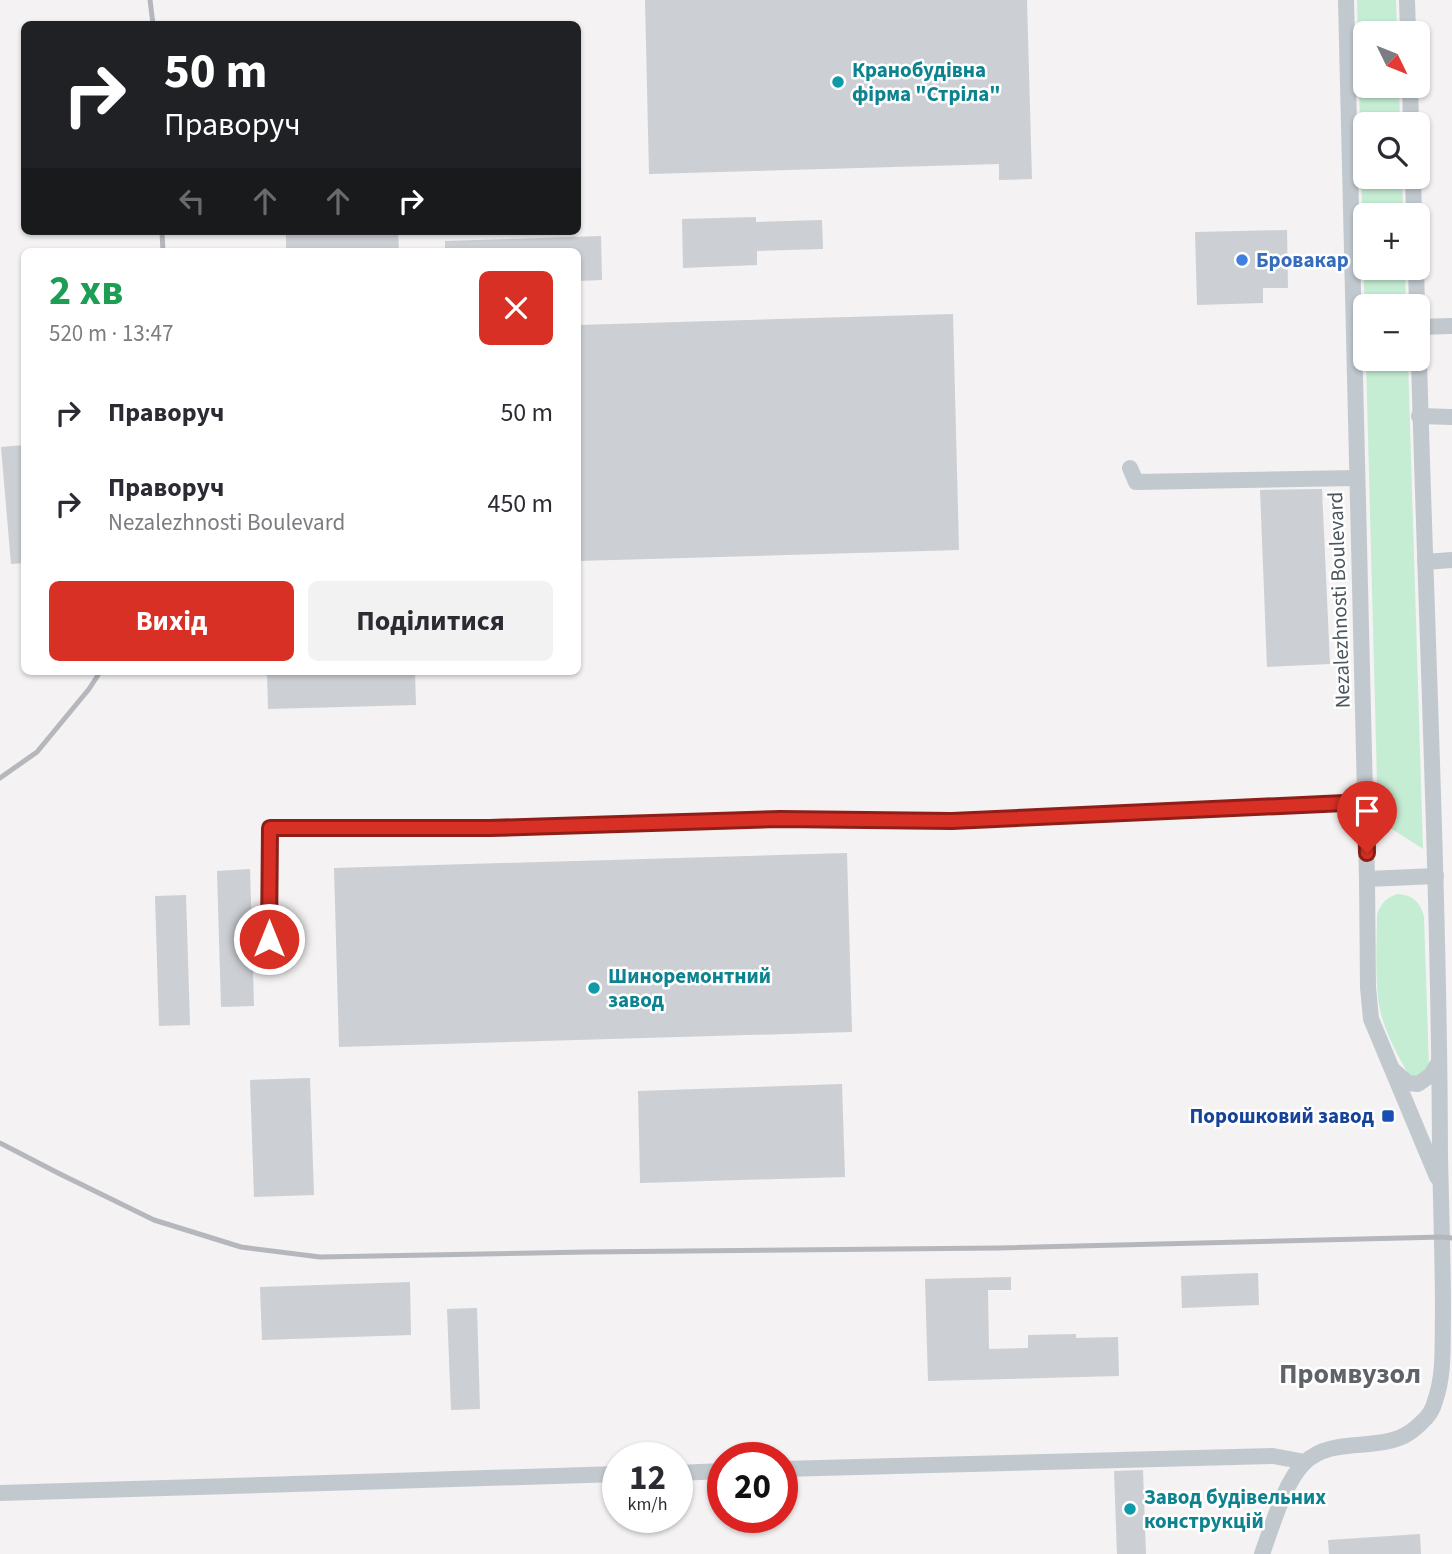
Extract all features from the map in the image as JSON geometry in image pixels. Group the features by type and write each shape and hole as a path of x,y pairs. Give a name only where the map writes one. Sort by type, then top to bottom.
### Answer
{"street":[{"name":"Nezalezhnosti Boulevard","path":"1346,0 1369,1004 1376,1033 1391,1069 1446,1183"},
{"path":"1407,0 1408,21"},
{"path":"1430,325 1452,326"},
{"name":"Nezalezhnosti Boulevard","path":"1305,1462 1318,1453 1335,1447 1402,1437 1427,1417 1446,1387 1442,1360 1448,1285 1446,1183 1439,1062 1436,876 1419,371"},
{"path":"1419,416 1452,417"},
{"path":"1130,468 1136,482 1357,478"},
{"path":"1424,562 1452,560"},
{"path":"269,939 270,828 490,828 780,819 952,821 1366,802"},
{"path":"1367,879 1436,876"},
{"path":"1391,1069 1408,1083 1418,1084 1431,1075 1439,1062"},
{"path":"798,1469 1273,1456 1305,1462 1290,1482 1262,1554"},
{"path":"0,1493 602,1474"}],"green space":[{"path":"1357,0 1396,0 1397,21 1358,21"},
{"path":"1359,98 1399,98 1400,112 1360,112"},
{"path":"1362,189 1402,189 1403,203 1362,203"},
{"path":"1364,280 1405,280 1406,294 1364,294"},
{"path":"1366,371 1408,371 1423,849 1378,820"},
{"path":"1398,894 1415,901 1424,917 1429,1068 1418,1078 1409,1075 1393,1046 1381,1014 1377,991 1377,914 1385,901"}],"building":[{"name":"Кранобудівна фірма \"Стріла\"","path":"645,0 1027,0 1032,179 999,180 999,164 649,174"},
{"path":"756,217 756,222 822,220 823,249 757,251 757,265 683,268 682,219"},
{"name":"Бровакар","path":"1287,230 1288,288 1263,288 1263,303 1197,305 1195,232"},
{"path":"286,235 398,235 399,248 286,248"},
{"path":"601,236 602,280 581,281 581,248 445,248 445,241"},
{"path":"953,314 959,550 581,561 581,325"},
{"path":"21,445 21,563 11,564 1,447"},
{"path":"1322,489 1330,664 1267,667 1260,490"},
{"path":"267,675 415,675 416,705 268,709"},
{"name":"Шиноремонтний завод","path":"847,853 852,1032 339,1047 334,868"},
{"path":"250,869 254,1006 221,1007 217,871"},
{"path":"186,895 190,1025 159,1026 155,896"},
{"path":"310,1078 314,1195 254,1197 250,1080"},
{"path":"842,1084 845,1177 640,1183 638,1091"},
{"path":"1258,1273 1259,1305 1182,1308 1181,1276"},
{"path":"1011,1277 1011,1290 988,1290 989,1349 1028,1348 1028,1335 1118,1337 1119,1376 928,1381 925,1279"},
{"path":"410,1282 411,1335 262,1340 260,1287"},
{"path":"477,1308 480,1409 451,1410 447,1309"},
{"name":"Завод будівельних конструкцій","path":"1143,1470 1146,1554 1117,1554 1114,1471"},
{"path":"1420,1534 1421,1554 1329,1554 1328,1540"}],"railway":[{"path":"150,0 153,21"},
{"path":"162,235 163,248"},
{"path":"0,778 37,752 98,675"},
{"path":"0,1143 154,1220 241,1247 320,1257 998,1248 1452,1238"}],"place":[{"name":"Кранобудівна фірма \"Стріла\"","path":"838,82"},
{"name":"Бровакар","path":"1242,260"},
{"name":"Шиноремонтний завод","path":"594,988"},
{"name":"Порошковий завод","path":"1388,1116"},
{"name":"Завод будівельних конструкцій","path":"1130,1509"}],"district":[{"name":"Промвузол","path":"1350,1374"}],"route":[{"path":"269,939 270,828 490,828 780,819 952,821 1366,802 1367,853"}]}
